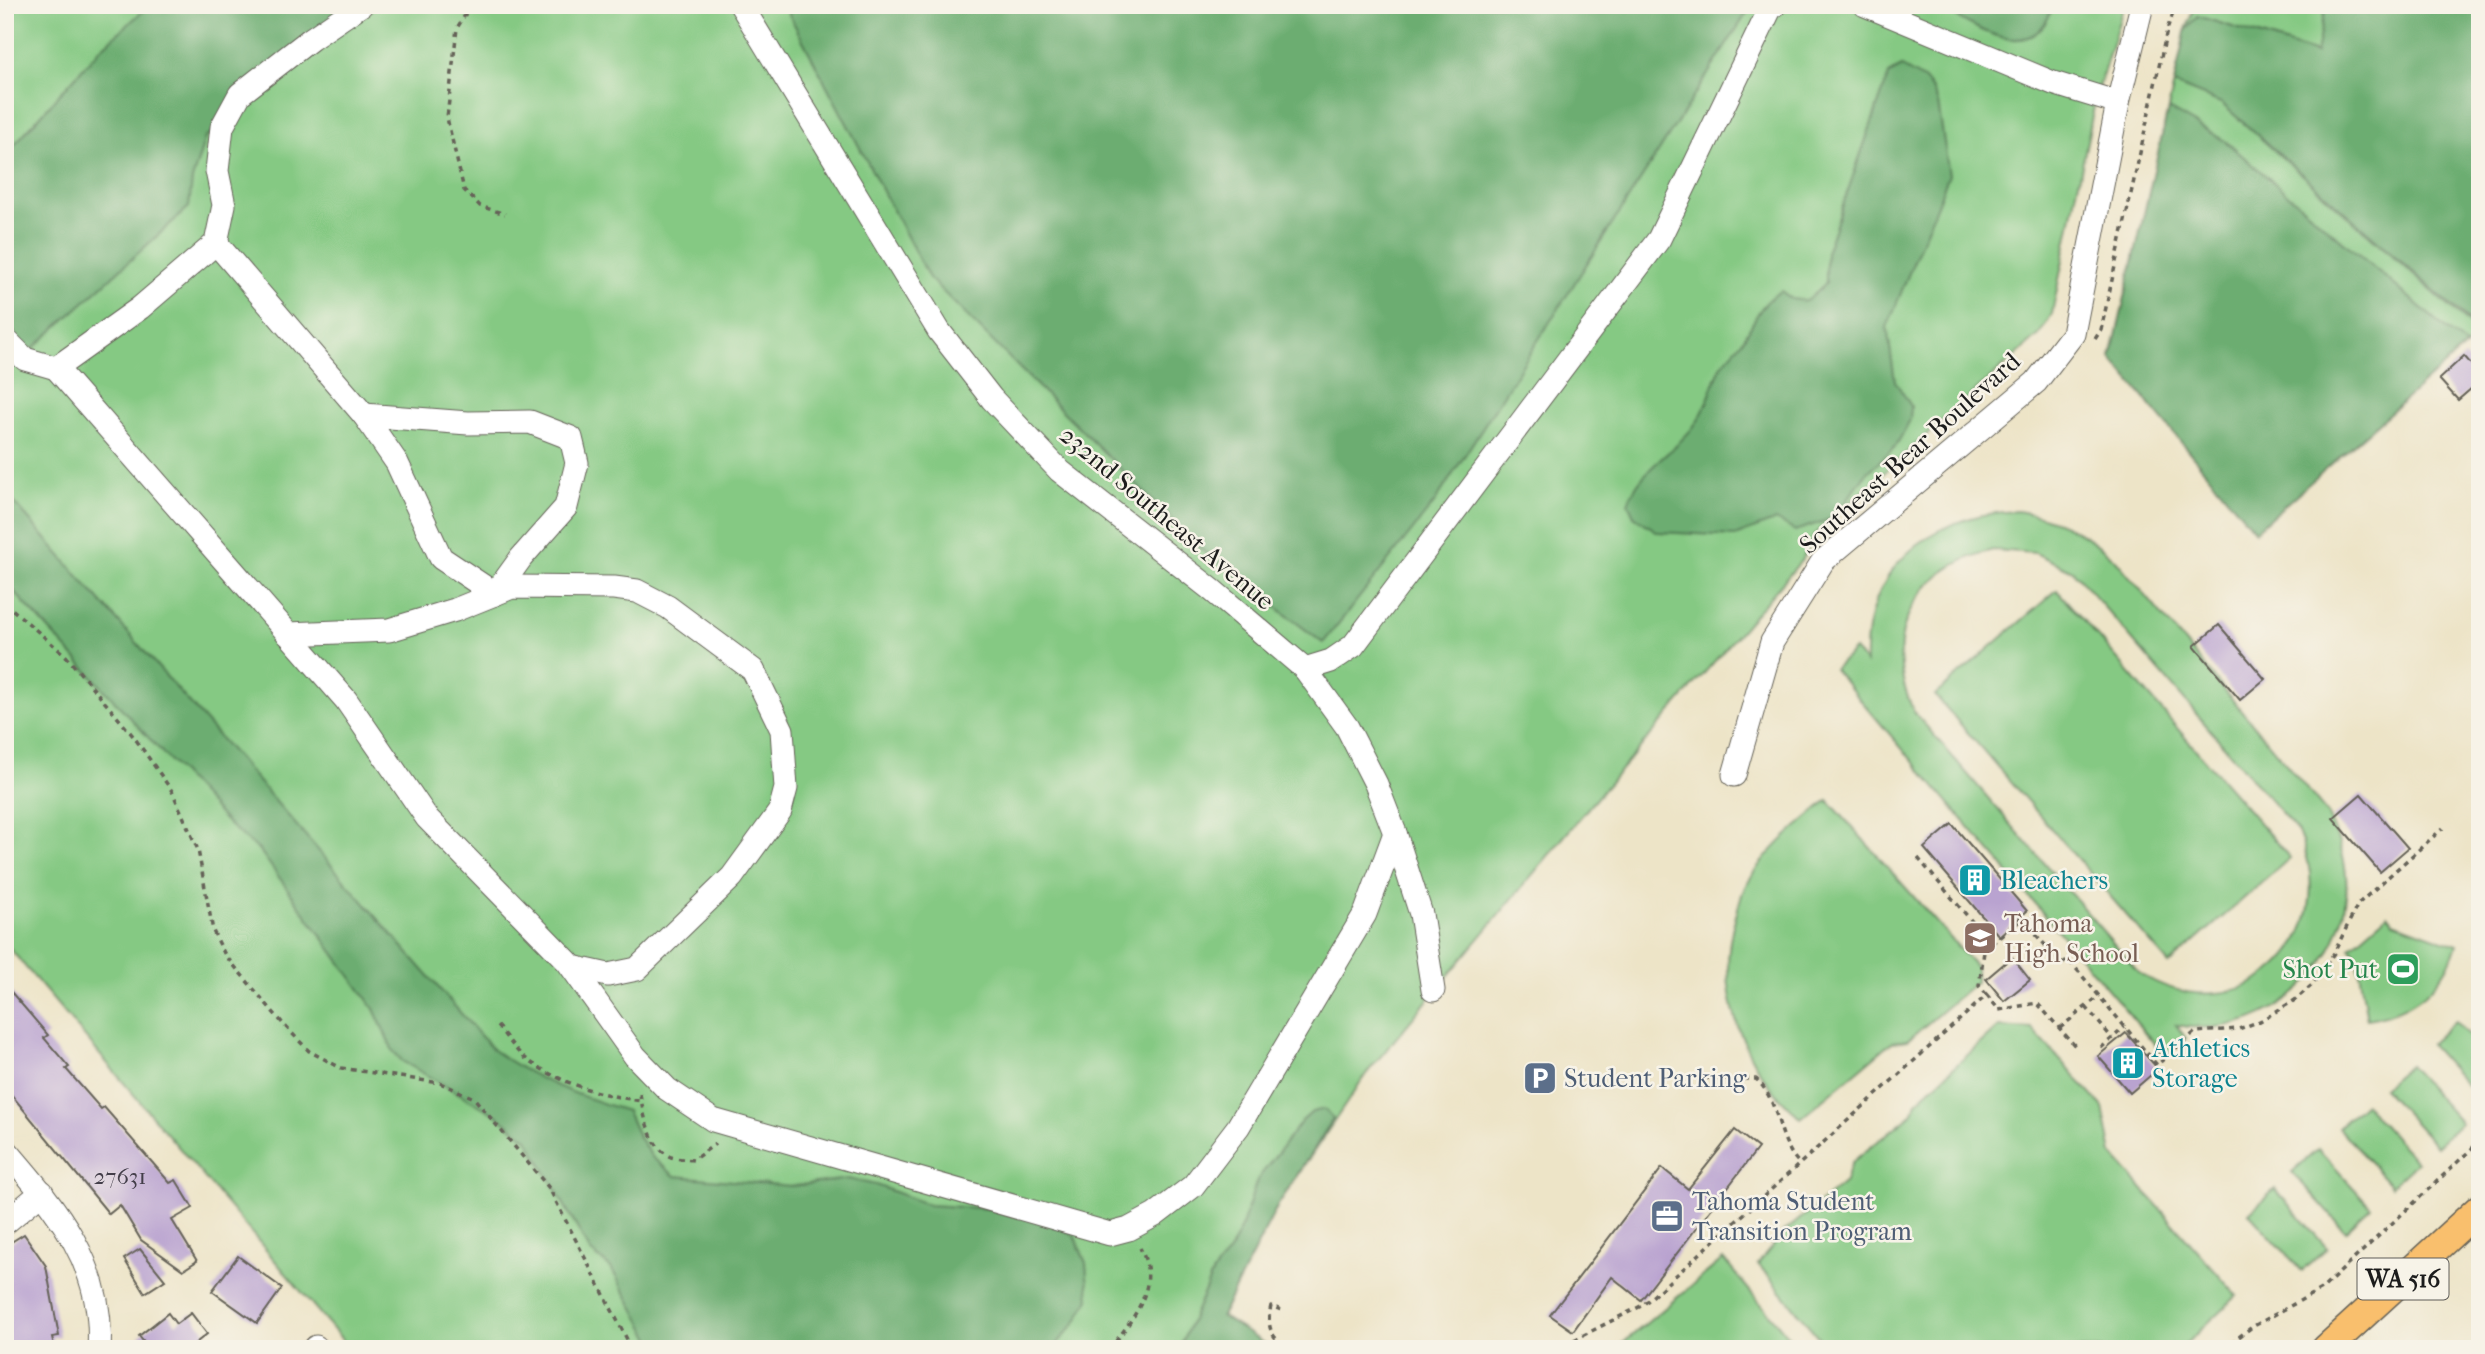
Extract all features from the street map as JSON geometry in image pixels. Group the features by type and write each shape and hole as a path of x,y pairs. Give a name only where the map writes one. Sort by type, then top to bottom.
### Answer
{"main road":[{"name":"WA 516","path":"2326,1349 2480,1208"}],"street":[{"path":"56,368 140,308 216,243 224,205 217,171 222,127 240,94 311,39 361,5"},
{"name":"232nd Southeast Avenue","path":"741,5 939,331 992,399 1060,471 1212,590 1305,669 1347,727 1376,784 1395,833 1421,914 1433,990"},
{"path":"1305,669 1332,661 1353,646 1659,239 1770,9 1775,5"},
{"path":"1865,5 2053,83 2118,103"},
{"name":"Southeast Bear Boulevard","path":"1734,775 1772,642 1823,561 2036,382 2073,334 2118,103 2142,5"},
{"path":"216,243 364,415 397,463 442,558 495,594"},
{"path":"5,339 25,359 56,368 346,700 427,818 572,967 635,1056 667,1089 713,1120 1110,1234 1129,1229 1155,1215 1193,1186 1238,1127 1364,914 1395,833"},
{"path":"364,415 468,423 530,422 571,438 577,463 566,507 521,558 495,594"},
{"path":"288,634 389,631 512,587 561,585 637,591 705,633 754,670 782,730 786,788 780,811 732,877 637,969 608,975 572,967"},
{"path":"5,1149 59,1212 89,1270 94,1290 99,1349"},
{"path":"5,1223 42,1192"}],"path":[{"path":"471,5 457,28 447,118 464,190 480,206 505,214"},
{"path":"2089,348 2101,330 2164,43 2175,5"},
{"path":"5,603 66,656 134,737 172,791 198,850 213,931 225,955 309,1051 341,1068 411,1081 440,1083 474,1098 548,1188 632,1349"},
{"path":"1984,950 2022,919 2062,964 2068,959 2157,1065 2195,1032 2239,1029 2260,1021 2312,985 2340,942 2358,904 2443,828"},
{"path":"1918,858 1986,938 1979,986 1999,1010 2037,1003 2076,1047"},
{"path":"1556,1349 1643,1305 1987,995"},
{"path":"2060,1029 2099,996"},
{"path":"2086,1007 2112,1038"},
{"path":"497,1026 524,1058 562,1079 598,1094 642,1101"},
{"path":"2101,1048 2125,1027"},
{"path":"635,1056 646,1123 658,1146 671,1157 693,1160 714,1146 724,1123"},
{"path":"1694,1078 1756,1079 1776,1112 1785,1146 1798,1163"},
{"path":"2223,1349 2252,1327 2323,1288 2480,1141"},
{"path":"1110,1349 1140,1308 1150,1278 1144,1254 1129,1229"},
{"path":"1282,1310 1271,1306 1269,1328 1274,1339 1288,1349"}],"green space":[{"path":"5,5 2124,5 2096,97 2052,314 2039,335 1815,534 1802,560 1593,802 1366,1074 1278,1205 1221,1316 1273,1349 350,1349 5,943"},
{"path":"150,5 377,5 205,138 192,180 189,207 5,374 5,155 101,48"},
{"path":"784,5 1752,5 1435,502 1323,643 1203,551 929,278"},
{"path":"1936,5 2053,5 2044,25 2032,35 2018,39 1985,31"},
{"path":"2195,5 2326,5 2317,53 2197,16 2185,32"},
{"path":"2326,5 2480,5 2480,331 2221,103 2174,84 2185,32 2197,16 2316,53"},
{"path":"1902,67 1925,80 1933,91 1938,103 1949,175 1887,327 1895,381 1911,406 1910,420 1896,446 1865,475 1839,511 1828,520 1795,531 1776,520 1735,536 1658,532 1634,516 1628,503 1633,491 1640,480 1699,420 1721,367 1744,338 1765,303 1781,291 1792,299 1806,301 1826,283 1826,253 1889,74"},
{"path":"2174,84 2221,103 2480,334 2466,346 2225,141 2168,109"},
{"path":"2168,109 2225,141 2466,346 2255,531 2111,358"},
{"path":"5,492 493,1050 557,1086 627,1111 638,1136 653,1158 675,1176 792,1186 848,1179 876,1185 929,1205 995,1209 1052,1223 1075,1236 1086,1263 1089,1299 1077,1321 1053,1349 657,1349 611,1268 590,1251 528,1140 498,1116 402,1061 393,1051 374,1009 260,851 229,825 5,582"},
{"path":"2017,511 2058,522 2093,541 2115,559 2327,813 2339,843 2346,874 2346,896 2340,926 2328,954 2311,978 2289,998 2264,1013 2236,1023 2207,1027 2176,1025 2186,1038 2165,1056 1834,669 1854,650 1866,663 1868,630 1876,601 1889,575 1907,554 1929,536 1956,523 1985,515","holes":["1993,550 2035,553 2073,571 2298,832 2310,872 2309,909 2297,941 2276,967 2247,985 2214,993 2177,990 2139,973 1914,712 1904,685 1900,658 1903,633 1910,610 1924,590 1942,573 1965,559"]},
{"path":"2057,590 2290,858 2169,964 1935,695"},
{"path":"1828,800 1976,967 1976,982 1908,1040 1892,1042 1801,1118 1780,1098 1748,1052 1731,999 1728,971 1730,943 1741,896 1754,872 1783,839"},
{"name":"Shot Put","path":"2388,914 2394,922 2457,945 2443,974 2423,996 2398,1011 2367,1019 2356,954 2350,947"},
{"path":"2455,1021 2480,1048 2480,1100 2430,1044"},
{"path":"1998,1027 2032,1029 2103,1107 2112,1154 2237,1296 2180,1349 1828,1349 1758,1264 1783,1233 1845,1182 1852,1162 1913,1113 1916,1102"},
{"path":"2409,1065 2461,1123 2436,1146 2383,1088"},
{"path":"2364,1104 2417,1162 2391,1186 2338,1127"},
{"path":"1325,1109 1333,1119 1278,1205 1221,1316 1273,1349 1179,1349 1213,1272 1230,1250 1243,1223 1257,1180 1302,1121 1312,1112"},
{"path":"2318,1149 2371,1207 2345,1231 2292,1172"},
{"path":"2275,1189 2327,1248 2302,1271 2249,1213"},
{"path":"1723,1259 1799,1349 1616,1349"}],"building":[{"path":"2464,356 2480,374 2480,381 2458,400 2439,379"},
{"path":"2219,625 2265,679 2240,700 2194,646"},
{"path":"2361,794 2408,848 2380,872 2333,818"},
{"name":"Bleachers","path":"1952,824 2027,911 1999,936 1924,848"},
{"path":"2012,957 2030,980 2004,1001 1986,979"},
{"path":"5,985 48,1035 44,1038 69,1067 66,1069 101,1109 104,1107 170,1183 176,1180 193,1208 172,1220 197,1261 183,1270 141,1240 120,1205 109,1214 5,1087"},
{"name":"Athletics Storage","path":"2126,1033 2158,1069 2130,1093 2098,1056"},
{"path":"1735,1130 1758,1148 1641,1300 1612,1277 1573,1331 1550,1315 1662,1168 1688,1189"},
{"path":"24,1234 46,1266 59,1336 52,1337 55,1349 5,1349 5,1246"},
{"path":"140,1249 165,1280 145,1293 124,1259"},
{"path":"238,1256 282,1288 257,1323 212,1291"},
{"path":"168,1313 176,1324 191,1313 207,1334 188,1349 149,1349 139,1336"}],"place":[{"name":"Bleachers","path":"1975,880"},
{"name":"Tahoma High School","path":"1980,938"},
{"name":"Shot Put","path":"2403,969"},
{"name":"Athletics Storage","path":"2128,1063"},
{"name":"Student Parking","path":"1540,1078"},
{"name":"Tahoma Student Transition Program","path":"1667,1216"}]}
